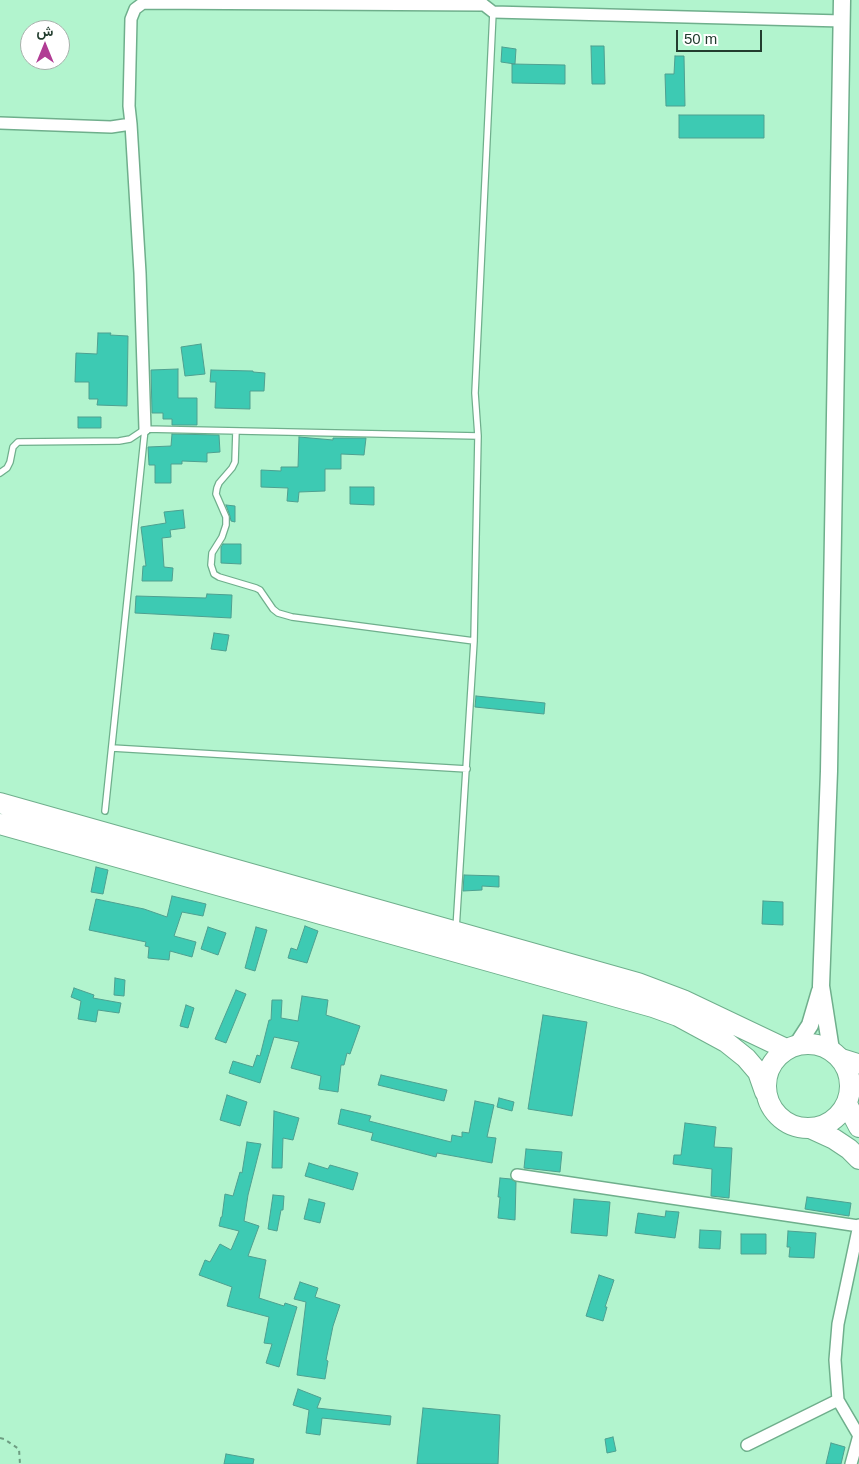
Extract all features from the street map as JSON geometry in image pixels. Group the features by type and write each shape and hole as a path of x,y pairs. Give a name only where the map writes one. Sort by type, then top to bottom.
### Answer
{"highway":[{"path":"0,803 638,983 684,1000 791,1047"},
{"path":"0,824 653,1007 678,1016 726,1042 746,1058 758,1072 769,1104 776,1114 786,1122 797,1127 810,1128 832,1121 853,1101"},
{"path":"766,1092 766,1079 769,1067 776,1057 791,1047 814,1044 844,1057 859,1125"},
{"path":"810,1128 834,1139 849,1149 859,1159"}],"main road":[{"path":"791,1047 810,1025 821,986 829,771 842,0"},
{"path":"821,986 844,1057"}],"street":[{"path":"146,429 140,273 129,106 131,19 135,9 143,3 487,6 842,21"},
{"path":"0,123 110,127 131,124"},
{"path":"517,1175 859,1226 838,1324 835,1360 838,1400 859,1436 851,1464"},
{"path":"747,1445 838,1400"}],"lane":[{"path":"456,931 474,641 478,436 475,394 487,6"},
{"path":"0,473 7,468 13,447 18,442 125,440 146,429 478,436"},
{"path":"105,811 146,429"},
{"path":"236,431 235,462 219,483 216,494 226,517 226,525 222,537 212,553 211,565 214,574 260,590 273,609 278,613 292,617 474,641"},
{"path":"112,748 466,769"}],"path":[{"path":"0,1438 19,1450 20,1464"}],"building":[{"path":"591,46 604,46 605,84 592,84"},
{"path":"502,47 516,49 515,64 501,62"},
{"path":"675,56 684,56 685,106 666,106 665,74 674,74"},
{"path":"512,64 565,65 565,84 512,83"},
{"path":"679,115 764,115 764,138 679,138"},
{"path":"98,333 128,336 127,406 97,405 98,399 89,399 89,382 75,382 76,353 97,354"},
{"path":"201,344 205,374 185,376 181,347"},
{"path":"178,369 178,398 197,398 197,425 172,425 172,419 163,419 163,413 152,413 151,370"},
{"path":"211,370 265,373 264,391 250,391 250,409 215,408 216,382 210,382"},
{"path":"78,417 101,417 101,428 78,428"},
{"path":"172,434 219,435 220,452 207,453 207,462 182,461 182,464 171,464 171,483 155,483 155,465 149,465 148,447 171,446"},
{"path":"299,437 333,440 333,438 366,438 364,455 341,454 341,469 325,469 325,491 299,492 298,502 287,501 288,488 261,487 261,470 281,471 281,467 298,467"},
{"path":"350,487 374,487 374,505 350,504"},
{"path":"226,505 235,506 235,522 231,521"},
{"path":"183,510 185,528 170,530 171,537 162,538 164,567 173,568 172,581 142,581 143,566 146,566 141,527 166,523 164,512"},
{"path":"223,544 241,544 241,564 221,563 221,547"},
{"path":"207,594 232,595 231,618 135,613 136,596 206,598"},
{"path":"214,633 229,635 226,651 211,649"},
{"path":"476,696 545,703 544,714 475,707"},
{"path":"96,867 108,870 103,894 91,892"},
{"path":"464,875 499,876 499,887 482,886 482,890 463,891"},
{"path":"172,896 206,904 203,916 182,912 174,936 196,942 192,957 170,951 169,960 148,958 149,947 145,946 146,942 89,930 96,899 144,909 167,917"},
{"path":"763,901 783,902 783,925 762,924"},
{"path":"305,926 318,931 307,963 288,958 291,948 297,950"},
{"path":"208,927 226,933 218,955 201,949"},
{"path":"256,927 267,930 255,971 245,968"},
{"path":"115,978 125,980 124,996 114,995"},
{"path":"74,988 94,995 93,998 121,1003 119,1013 98,1010 96,1022 78,1019 81,1001 71,997"},
{"path":"236,990 246,994 226,1043 215,1039"},
{"path":"302,996 328,1000 326,1015 360,1026 350,1054 347,1053 344,1065 341,1065 338,1092 319,1089 321,1076 291,1068 299,1042 274,1037 260,1083 229,1073 233,1061 253,1067 257,1055 260,1056 269,1020 271,1020 272,1000 282,1000 281,1018 298,1021"},
{"path":"186,1005 194,1008 188,1028 180,1026"},
{"path":"543,1015 587,1022 572,1116 528,1109"},
{"path":"381,1075 447,1090 444,1101 378,1085"},
{"path":"227,1095 247,1102 240,1126 220,1120"},
{"path":"499,1098 514,1102 512,1111 497,1107"},
{"path":"475,1101 494,1105 487,1137 496,1138 492,1163 437,1153 436,1157 371,1140 373,1133 338,1124 341,1109 371,1116 369,1121 451,1142 452,1135 462,1137 462,1132 469,1133"},
{"path":"274,1111 299,1118 293,1140 283,1138 282,1168 272,1168"},
{"path":"685,1123 716,1127 714,1147 732,1148 729,1198 711,1196 712,1169 673,1164 674,1155 681,1155"},
{"path":"247,1142 261,1144 248,1195 244,1221 259,1226 248,1256 266,1260 259,1298 284,1306 285,1303 297,1307 279,1367 266,1363 272,1344 264,1343 269,1317 227,1306 232,1287 199,1275 205,1260 210,1262 220,1244 231,1250 239,1231 219,1226 225,1194 233,1196 240,1172 242,1173"},
{"path":"526,1149 562,1152 560,1172 524,1168"},
{"path":"309,1163 328,1169 330,1165 358,1173 353,1190 305,1176"},
{"path":"500,1178 511,1179 516,1182 515,1220 498,1218"},
{"path":"273,1195 284,1196 283,1210 281,1210 277,1231 268,1229"},
{"path":"807,1197 851,1203 849,1216 805,1209"},
{"path":"309,1199 325,1203 320,1223 304,1219"},
{"path":"574,1199 610,1202 607,1236 571,1233"},
{"path":"666,1211 679,1212 675,1238 635,1233 638,1213 665,1217"},
{"path":"700,1230 721,1231 720,1249 699,1248"},
{"path":"788,1231 816,1233 814,1258 789,1257 790,1247 787,1247"},
{"path":"741,1234 766,1234 766,1254 741,1254"},
{"path":"599,1275 614,1280 605,1307 607,1307 603,1321 586,1316"},
{"path":"300,1282 318,1288 315,1297 340,1305 333,1326 326,1360 328,1361 325,1379 297,1375 306,1302 294,1299"},
{"path":"298,1389 321,1398 317,1408 391,1416 390,1425 322,1418 320,1435 306,1433 309,1410 293,1405"},
{"path":"423,1408 500,1415 498,1464 417,1464"},
{"path":"613,1437 616,1451 607,1453 605,1439"},
{"path":"831,1443 845,1447 841,1464 826,1464"},
{"path":"226,1454 254,1459 253,1464 224,1464"}]}
